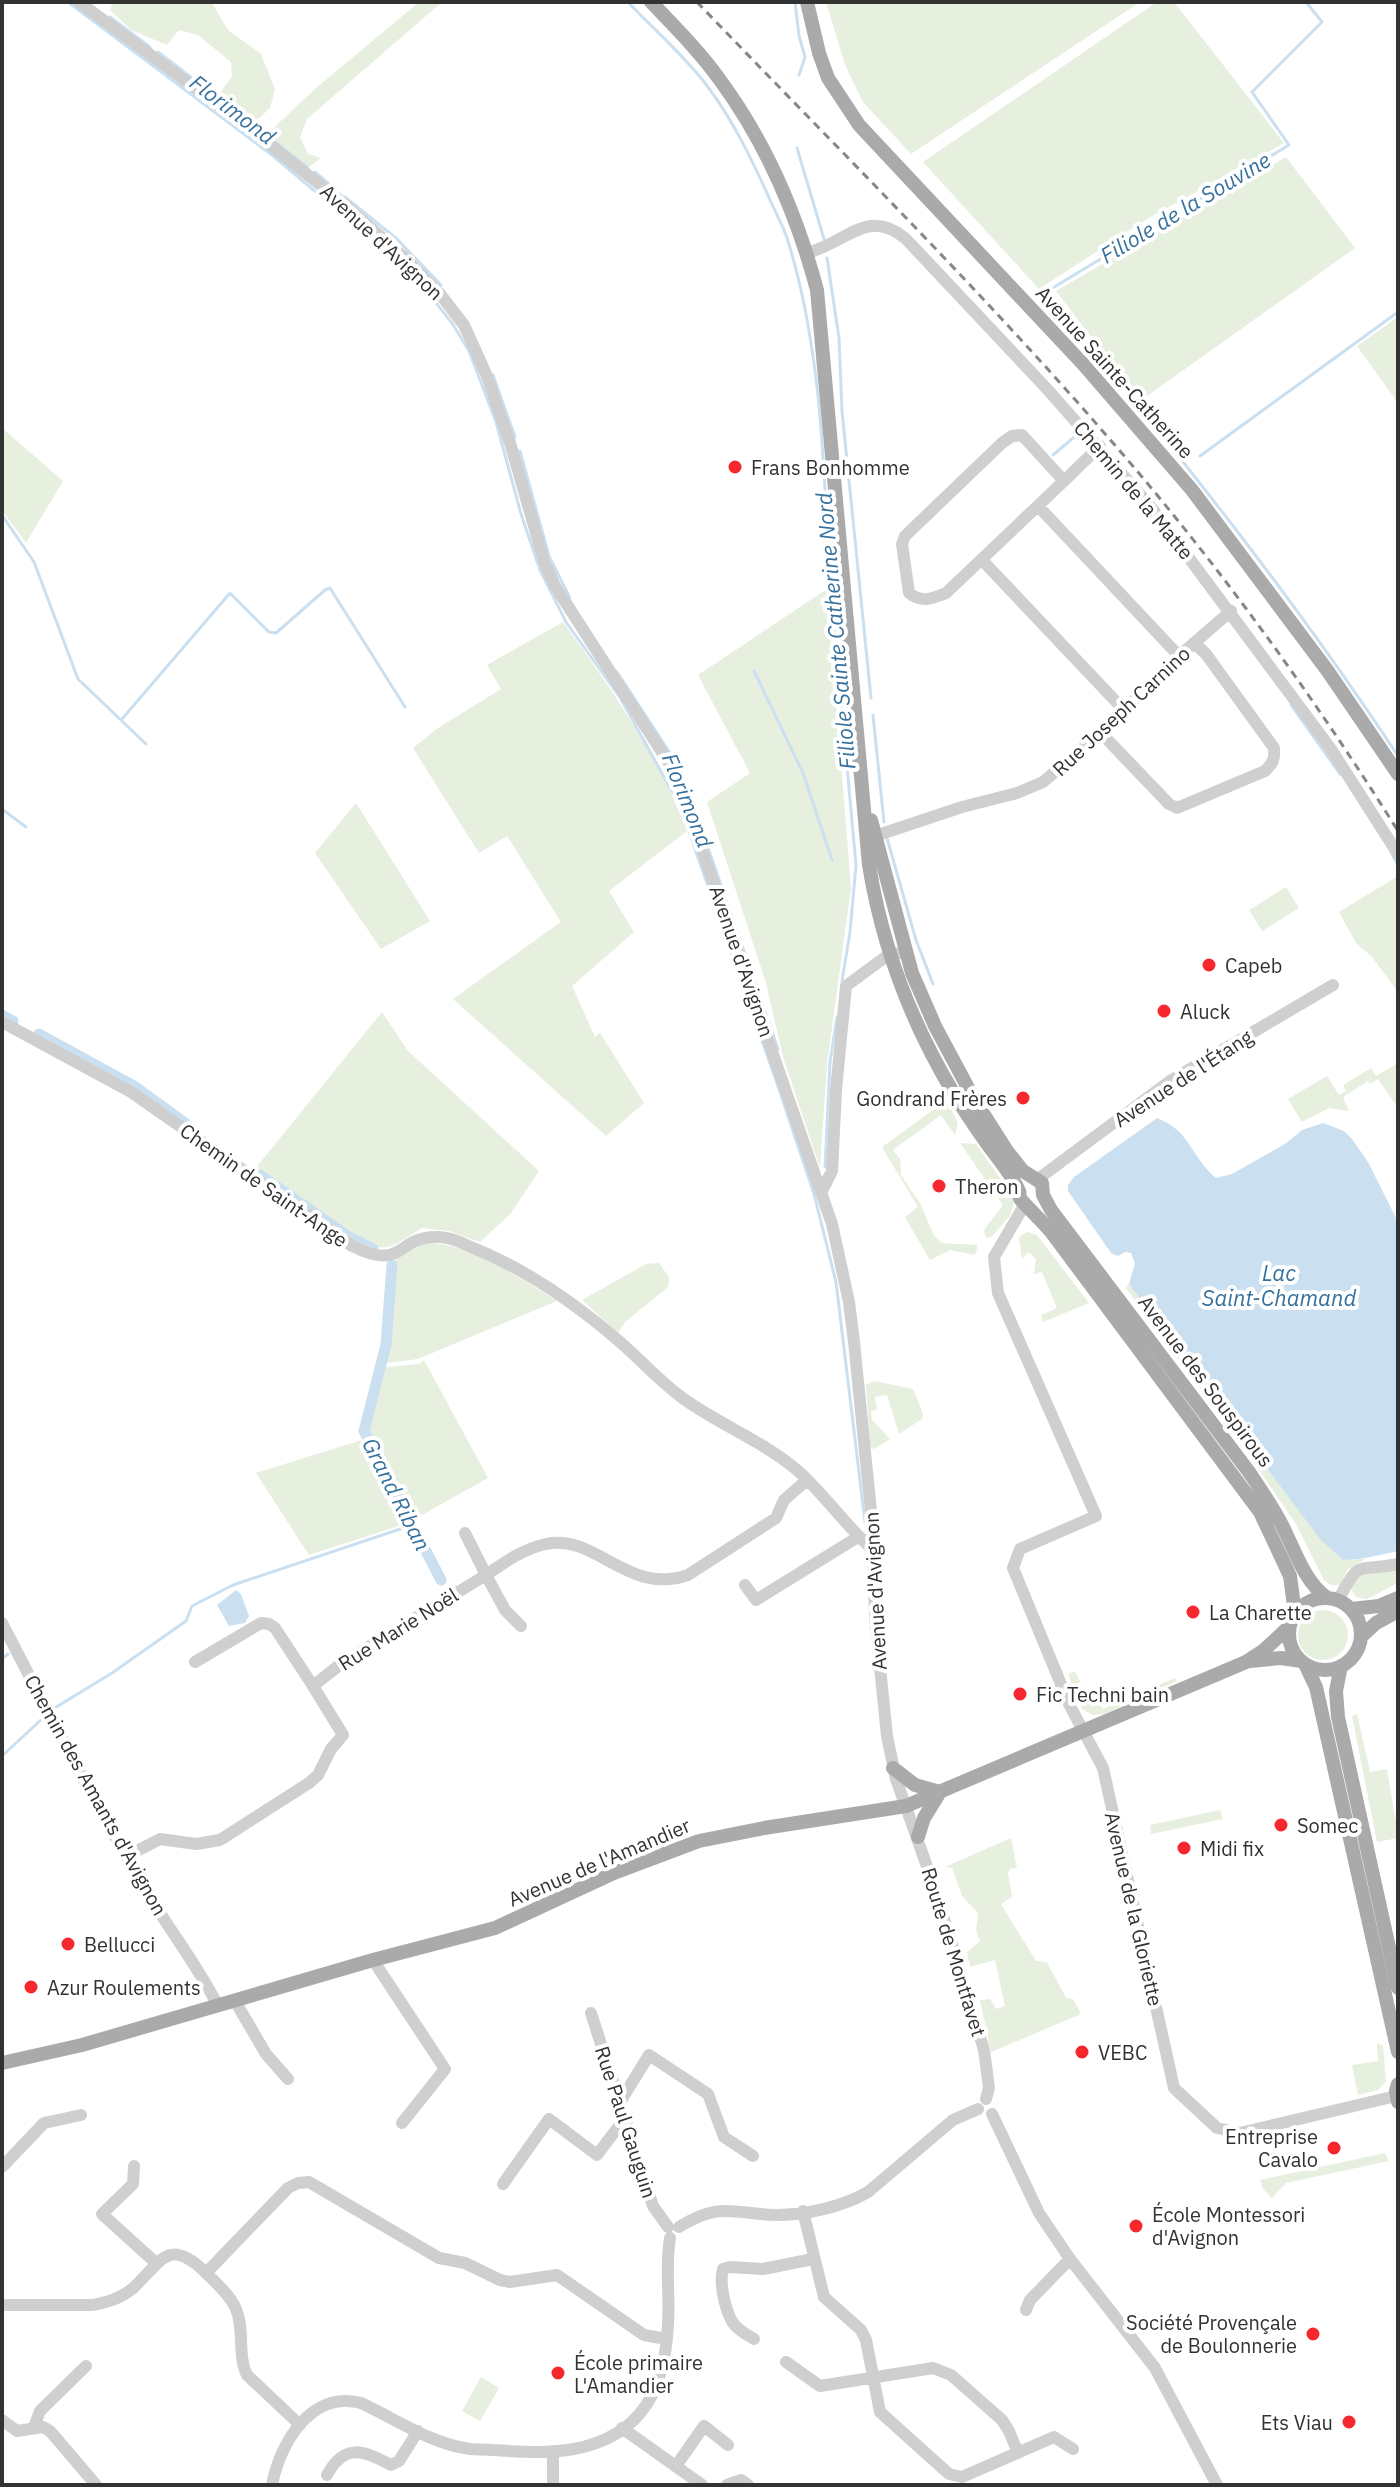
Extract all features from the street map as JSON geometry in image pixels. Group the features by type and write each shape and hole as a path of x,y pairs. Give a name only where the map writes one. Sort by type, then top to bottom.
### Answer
{"main road":[{"name":"Avenue des Souspirous","path":"651,2 719,77 747,121 782,185 817,290 871,837 874,897 890,956 925,1042 960,1107 1024,1200 1260,1512 1290,1576 1292,1619"},
{"name":"Avenue Sainte-Catherine","path":"807,2 828,78 859,125 1083,364 1184,481 1327,670 1398,774"},
{"name":"Avenue des Souspirous","path":"871,837 912,973 952,1060 999,1138 1034,1178"},
{"path":"1034,1178 1043,1187 1043,1195 1038,1203 1024,1200 1023,1181 1034,1178"},
{"name":"Avenue des Souspirous","path":"1043,1195 1051,1210 1249,1472 1268,1500 1306,1574 1319,1592 1332,1599"},
{"path":"1351,1609 1379,1606 1398,1598"},
{"path":"1303,1662 1323,1670 1341,1666 1354,1655 1361,1637 1361,1627 1351,1609 1332,1599 1304,1604 1292,1619 1290,1645 1316,1687 1398,2052"},
{"path":"1361,1637 1376,1623 1398,1611"},
{"name":"Avenue de l'Amandier","path":"2,2063 82,2045 373,1960 495,1928 614,1873 699,1841 906,1806 1246,1662 1263,1651 1292,1619"},
{"name":"Avenue de l'Amandier","path":"1246,1662 1281,1658 1303,1662"},
{"path":"1341,1666 1336,1691 1338,1717 1398,1988"},
{"path":"893,1768 915,1785 940,1792 924,1818 918,1837"}],"street":[{"name":"Avenue d'Avignon","path":"79,2 241,122 337,198 405,258 440,294 464,325 487,376 511,446 549,573 573,616 661,751 682,792 832,1224 849,1302 866,1459 879,1679 893,1768 906,1806"},
{"name":"Chemin de la Matte","path":"807,253 872,224 892,227 1100,446 1151,507 1331,749 1398,854"},
{"path":"1064,481 1022,435 1012,436 905,536 902,544 909,593 917,599 930,600 946,593 982,560 1064,481 1100,446"},
{"path":"1038,506 1179,656"},
{"path":"982,560 1124,710"},
{"name":"Rue Joseph Carnino","path":"871,837 962,807 1017,793 1043,782 1101,733 1179,656 1231,611"},
{"path":"1101,733 1169,804 1177,808 1265,771 1275,759 1274,748 1206,654 1194,643"},
{"path":"821,1193 832,1171 846,986 890,956 906,951"},
{"name":"Avenue de l'Étang","path":"1034,1178 1170,1081 1333,985"},
{"name":"Chemin de Saint-Ange","path":"2,1022 131,1092 352,1246 368,1254 380,1257 393,1255 415,1242 433,1236 445,1237 473,1247 571,1301 684,1399 736,1428 795,1468 829,1500 858,1537 873,1550"},
{"name":"Avenue de la Gloriette","path":"1024,1200 994,1257 998,1293 1096,1516 1020,1549 1013,1568 1070,1706 1103,1768 1174,2088 1217,2128 1240,2133 1397,2094"},
{"name":"Rue Marie Noël","path":"313,1686 342,1663 523,1551 550,1543 570,1545 593,1553 635,1576 658,1581 675,1579 688,1575 776,1518 784,1500 807,1480"},
{"path":"465,1533 505,1610 521,1626"},
{"path":"745,1585 756,1600 858,1537"},
{"path":"1332,1599 1356,1570 1398,1564"},
{"name":"Chemin des Amants d'Avignon","path":"2,1623 147,1893 203,1977 218,2006"},
{"path":"127,1856 160,1839 196,1844 220,1840 318,1775 331,1749 343,1735 275,1628 269,1624 261,1623 195,1662"},
{"name":"Route de Montfavet","path":"906,1806 984,2050 989,2088 982,2104"},
{"path":"373,1960 445,2069 402,2123"},
{"path":"235,2001 266,2054 288,2079"},
{"name":"Rue Paul Gauguin","path":"591,2013 653,2206 672,2231"},
{"path":"620,2102 649,2055 708,2094 724,2137 753,2156"},
{"path":"272,2485 279,2457 307,2416 323,2405 350,2400 453,2447 553,2451 595,2443 637,2418 656,2390 664,2368 666,2258 672,2231 695,2217 715,2210 735,2209 780,2215 844,2203 868,2192 953,2120 982,2104 994,2105 992,2114 1028,2195 1070,2259 1155,2368 1217,2485"},
{"path":"2,2167 44,2123 81,2115"},
{"path":"503,2184 549,2119 597,2155 625,2118"},
{"path":"134,2166 133,2184 102,2214 156,2263"},
{"path":"206,2273 288,2188 309,2182 439,2258 474,2266 510,2282 557,2275 644,2335 666,2339"},
{"path":"803,2211 824,2297 861,2330 866,2340 880,2412 949,2474 962,2477 1054,2437 1073,2449"},
{"path":"2,2305 93,2305 107,2302 132,2288 165,2256 181,2254 206,2273 237,2310 242,2366 247,2375 300,2425"},
{"path":"754,2339 734,2325 728,2313 721,2277 723,2269 763,2269 813,2259"},
{"path":"1026,2310 1030,2300 1070,2259"},
{"path":"786,2362 820,2386 933,2368 951,2375 1002,2420 1018,2453"},
{"path":"34,2427 40,2411 86,2366"},
{"path":"2,2420 17,2431 34,2427 50,2431 96,2485"},
{"path":"676,2466 704,2426 728,2445"},
{"path":"622,2428 702,2485"},
{"path":"327,2475 334,2462 346,2453 366,2452 391,2465 399,2461 418,2431"},
{"path":"553,2451 553,2485"},
{"path":"727,2485 741,2480 748,2485"}],"green space":[{"path":"113,2 212,3 228,30 261,54 275,89 270,108 254,123 218,96 232,76 231,62 198,35 179,30 167,45 131,30 110,10"},
{"path":"419,2 442,2 307,119 300,137 308,154 321,158 309,167 267,134 315,89"},
{"path":"826,2 1140,2 911,154 863,102 845,65"},
{"path":"1157,2 1174,2 1284,143 1147,219 1039,289 923,162"},
{"path":"1286,157 1355,248 1140,401 1056,291"},
{"path":"1398,317 1398,403 1357,346"},
{"path":"2,428 63,481 26,543 2,510"},
{"path":"827,589 851,888 827,1064 820,1168 783,1057 766,983 707,802 750,773 698,675"},
{"path":"563,622 647,748 687,831 609,891 634,932 572,986 595,1037 600,1033 644,1103 606,1136 453,999 561,922 507,836 479,853 413,748 438,728 501,689 487,665"},
{"path":"356,803 430,921 381,949 315,853"},
{"path":"1398,876 1398,992 1372,957 1356,943 1339,912"},
{"path":"1286,887 1299,908 1262,931 1249,910"},
{"path":"382,1012 408,1051 539,1171 511,1213 480,1242 449,1231 422,1228 401,1242 377,1247 350,1236 255,1169"},
{"path":"1398,1063 1398,1108 1378,1079 1370,1084 1368,1081 1343,1097 1349,1111 1329,1108 1302,1122 1288,1099 1327,1076 1339,1095 1346,1091 1343,1085 1371,1068 1376,1076"},
{"path":"947,1100 958,1123 955,1135 941,1115 893,1150 900,1159 901,1175 941,1243 978,1245 975,1255 950,1250 930,1260 905,1217 918,1207 882,1147"},
{"path":"960,1143 976,1144 1015,1200 1010,1216 991,1237 986,1238 984,1230 1003,1205"},
{"path":"1027,1232 1037,1235 1089,1303 1043,1322 1041,1315 1057,1308 1042,1272 1034,1274 1036,1259 1029,1252 1022,1259 1019,1237"},
{"path":"425,1243 477,1255 557,1301 418,1359 387,1363 396,1259"},
{"path":"659,1263 669,1277 668,1287 625,1322 618,1333 582,1300 646,1264"},
{"path":"1129,1284 1225,1413 1343,1560 1366,1559 1348,1569 1340,1585 1331,1585 1324,1580 1296,1524 1126,1288"},
{"path":"424,1360 488,1478 413,1520 369,1431 386,1367 419,1364"},
{"path":"874,1381 913,1389 923,1414 922,1419 899,1434 887,1395 875,1397 877,1410 871,1411 872,1420 890,1439 874,1449 870,1447 866,1385"},
{"path":"365,1439 408,1523 309,1555 256,1473"},
{"path":"1398,1570 1398,1583 1367,1599 1356,1597 1351,1589 1361,1574"},
{"path":"1323,1610 1341,1617 1348,1635 1341,1653 1323,1660 1305,1653 1298,1635 1305,1617"},
{"path":"1075,1671 1089,1701 1095,1699 1103,1709 1175,1678 1177,1681 1104,1714 1093,1715 1082,1709 1068,1674"},
{"path":"1357,1714 1370,1772 1387,1769 1395,1818 1398,1818 1398,1838 1377,1842 1352,1716"},
{"path":"1220,1810 1223,1819 1151,1834 1150,1825"},
{"path":"1011,1838 1017,1868 1010,1869 1008,1873 1012,1897 1001,1904 1036,1961 1047,1962 1066,1998 1073,1999 1081,2014 991,2052 980,2000 990,1999 996,2009 1005,2006 995,1960 970,1967 967,1952 980,1941 976,1930 978,1913 962,1896 952,1868 945,1867"},
{"path":"1377,2043 1383,2046 1386,2081 1378,2090 1358,2095 1352,2065 1378,2061"},
{"path":"1385,2153 1389,2161 1286,2183 1272,2198 1263,2189 1260,2180"},
{"path":"481,2377 499,2388 480,2421 462,2411"}],"water":[{"name":"Lac Saint-Chamand","path":"1157,1118 1177,1129 1216,1178 1232,1174 1285,1144 1302,1130 1323,1123 1344,1131 1368,1162 1398,1222 1398,1551 1343,1560 1320,1539 1129,1284 1135,1263 1131,1253 1118,1256 1111,1253 1068,1191 1074,1177"},
{"path":"236,1590 241,1594 249,1616 245,1623 229,1626 217,1605"}],"waterway":[{"path":"68,2 272,155 386,251 420,283 452,323 469,351 496,422 540,570 566,622 621,699 680,806 779,1089 814,1194 836,1282 865,1522"},
{"name":"Filiole Sainte Catherine Nord","path":"628,2 689,65 725,112 783,227 798,276 818,396 828,558 856,865 842,981"},
{"path":"795,2 805,57 799,75"},
{"name":"Filiole de la Souvine","path":"1306,2 1322,22 1252,92 1289,145 1046,292 1076,323 1080,335 1245,541 1398,756"},
{"name":"Florimond","path":"110,17 150,47"},
{"name":"Florimond","path":"158,52 196,81"},
{"name":"Florimond","path":"256,127 307,167"},
{"path":"797,148 824,239"},
{"name":"Florimond","path":"315,172 330,185"},
{"name":"Florimond","path":"345,197 397,239 441,285"},
{"path":"827,258 839,338 842,411 871,698"},
{"path":"1200,456 1398,312"},
{"name":"Florimond","path":"493,375 515,437"},
{"name":"Filiole de la Souvine","path":"1053,455 1079,433"},
{"name":"Florimond","path":"520,451 549,556 570,598"},
{"path":"1143,507 1153,519"},
{"path":"2,515 34,562 78,679 146,744"},
{"path":"122,719 230,593 269,632 276,633 330,588 405,707"},
{"path":"754,671 803,773 832,860"},
{"name":"Florimond","path":"617,672 672,756"},
{"path":"1291,705 1340,774"},
{"path":"873,715 884,822"},
{"name":"Florimond","path":"690,796 778,1049"},
{"path":"2,809 26,827"},
{"path":"887,838 916,940 933,984"},
{"path":"1392,854 1398,865"},
{"name":"Grand Riban","path":"2,1015 13,1021"},
{"name":"Filiole Sainte Catherine Nord","path":"825,1167 830,1062 837,1017"},
{"name":"Grand Riban","path":"39,1034 134,1086 185,1123"},
{"name":"Grand Riban","path":"260,1175 349,1237 373,1249"},
{"name":"Grand Riban","path":"392,1265 386,1345 364,1431 441,1580"},
{"path":"53,1709 112,1673 186,1621 192,1606 233,1585 412,1525"},
{"path":"2,1659 8,1654"},
{"path":"2,1756 44,1717"}],"railway":[{"path":"697,2 1002,319 1141,475 1294,674 1398,831"}],"place":[{"name":"Frans Bonhomme","path":"735,467"},
{"name":"Capeb","path":"1209,965"},
{"name":"Aluck","path":"1164,1011"},
{"name":"Gondrand Frères","path":"1023,1098"},
{"name":"Theron","path":"939,1186"},
{"name":"La Charette","path":"1193,1612"},
{"name":"Fic Techni bain","path":"1020,1694"},
{"name":"Somec","path":"1281,1825"},
{"name":"Midi fix","path":"1184,1848"},
{"name":"Bellucci","path":"68,1944"},
{"name":"Azur Roulements","path":"31,1987"},
{"name":"VEBC","path":"1082,2052"},
{"name":"Entreprise Cavalo","path":"1334,2148"},
{"name":"École Montessori d'Avignon","path":"1136,2226"},
{"name":"Société Provençale de Boulonnerie","path":"1313,2334"},
{"name":"École primaire L'Amandier","path":"558,2373"},
{"name":"Ets Viau","path":"1349,2422"}]}
